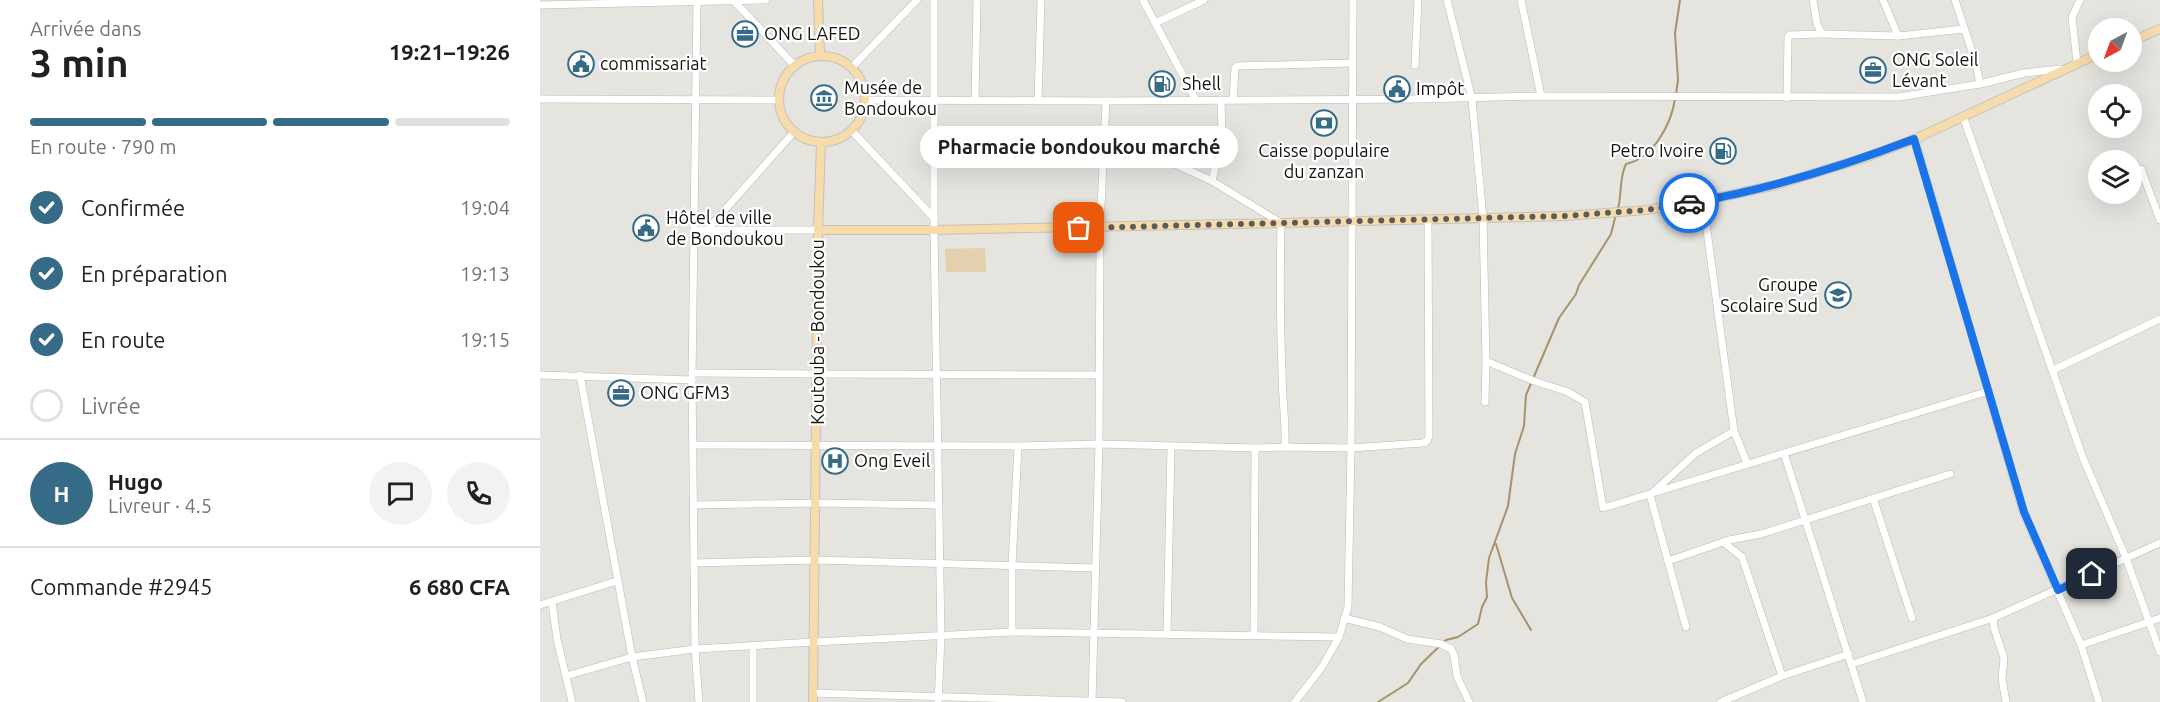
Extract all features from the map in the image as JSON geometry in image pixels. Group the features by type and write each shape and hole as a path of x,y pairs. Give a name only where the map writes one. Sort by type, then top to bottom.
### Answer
{"main road":[{"path":"818,0 820,56"},
{"path":"2142,37 2160,29"},
{"path":"820,56 837,58 852,67 862,82 866,100 862,117 852,131 838,140 821,142 807,140 794,132 783,117 778,100 782,81 794,65 806,58 820,56"},
{"path":"818,230 934,230 1483,218 1610,213 1703,201 1758,190 1864,159 1963,117 2088,58"},
{"name":"Koutouba - Bondoukou","path":"813,697 821,142"}],"street":[{"path":"540,5 766,0"},
{"path":"852,67 917,0"},
{"path":"934,0 934,230 941,637 938,700"},
{"path":"975,101 977,0"},
{"path":"1038,100 1041,0"},
{"path":"1143,0 1196,99"},
{"path":"1155,23 1204,0"},
{"path":"1295,702 1322,667 1339,637 1347,607 1351,448 1353,0"},
{"path":"1415,65 1418,0"},
{"path":"1447,0 1472,99 1483,218 1485,402"},
{"path":"1521,0 1541,96"},
{"path":"1813,0 1821,34"},
{"path":"1883,0 1898,36"},
{"path":"1955,0 1977,64 1980,84"},
{"path":"2077,63 2072,17 2080,0"},
{"path":"696,1 692,376 695,649 699,702"},
{"path":"735,2 794,65"},
{"path":"1787,98 1788,37 1790,35 1898,36 1964,29"},
{"path":"1233,100 1237,66 1352,63"},
{"path":"866,100 1472,99 1541,96 1899,97 1980,84 2024,73 2064,69"},
{"path":"540,99 778,100"},
{"path":"1212,181 1222,138 1221,100"},
{"path":"1092,701 1099,444 1100,227 1106,101"},
{"path":"1963,117 2083,458 2126,558 2160,652"},
{"path":"852,131 934,218"},
{"path":"706,231 794,132"},
{"path":"1105,132 1212,181 1281,223 1280,301 1285,447"},
{"path":"1914,139 2027,523 2081,645 2100,702"},
{"path":"934,162 1104,163"},
{"path":"2142,172 2160,220"},
{"path":"1703,201 1734,431 1747,464"},
{"path":"693,445 1018,446 1099,444 1171,447 1351,448 1423,443 1429,436 1428,219"},
{"path":"694,230 818,230"},
{"path":"2053,370 2160,319"},
{"path":"1486,361 1568,392 1585,402 1603,508 1989,391"},
{"path":"540,375 1099,375"},
{"path":"580,375 617,581 643,702"},
{"path":"1650,495 1696,453 1734,431"},
{"path":"1012,632 1012,565 1018,446"},
{"path":"1167,633 1171,447"},
{"path":"1254,635 1255,448"},
{"path":"1784,453 1863,702"},
{"path":"1668,561 1723,542 1761,534 1950,474"},
{"path":"1650,495 1686,627"},
{"path":"1873,498 1912,618"},
{"path":"694,505 817,503 938,505"},
{"path":"1723,542 1742,557 1782,676"},
{"path":"1852,664 1993,618 2160,543"},
{"path":"694,563 815,560 1095,568"},
{"path":"540,606 617,581"},
{"path":"552,602 557,639 572,702"},
{"path":"1344,618 1380,627 1407,639 1441,644 1451,649 1457,676 1469,702"},
{"path":"1993,618 2004,658 2002,679 2006,702"},
{"path":"2081,645 2160,618"},
{"path":"566,676 632,657 753,645 1012,632 1339,637"},
{"path":"753,645 753,702"},
{"path":"1721,702 1782,676 1849,654"},
{"path":"813,697 1122,702"}],"shaded area":[{"path":"985,248 986,272 946,272 945,249"}],"waterway":[{"path":"1676,94 1678,80 1675,33 1680,0"},
{"path":"1618,209 1622,175 1626,164 1644,155 1659,139 1665,129 1675,99"},
{"path":"1378,702 1408,683 1421,664 1446,640 1458,637 1478,624 1487,597 1489,558 1508,506 1515,454 1524,426 1526,395 1559,318 1576,294 1579,285 1611,234 1616,214"},
{"path":"1496,544 1512,598 1531,630"}],"way so far":[{"path":"1079,228 1565,216 1646,210 1689,203"}],"place":[{"name":"ONG LAFED","path":"745,34"},
{"name":"commissariat","path":"581,64"},
{"name":"ONG Soleil Lévant","path":"1873,70"},
{"name":"Shell","path":"1162,84"},
{"name":"Impôt","path":"1397,89"},
{"name":"Musée de Bondoukou","path":"824,98"},
{"name":"Caisse populaire du zanzan","path":"1324,123"},
{"name":"Petro Ivoire","path":"1723,151"},
{"name":"Hôtel de ville de Bondoukou","path":"646,228"},
{"name":"Pharmacie bondoukou marché","path":"1079,228"},
{"name":"Groupe Scolaire Sud","path":"1838,295"},
{"name":"ONG GFM3","path":"621,393"},
{"name":"Ong Eveil","path":"835,461"}],"route":[{"path":"1689,203 1739,194 1820,173 1864,159 1914,139 2027,523 2058,590 2092,574"}]}
